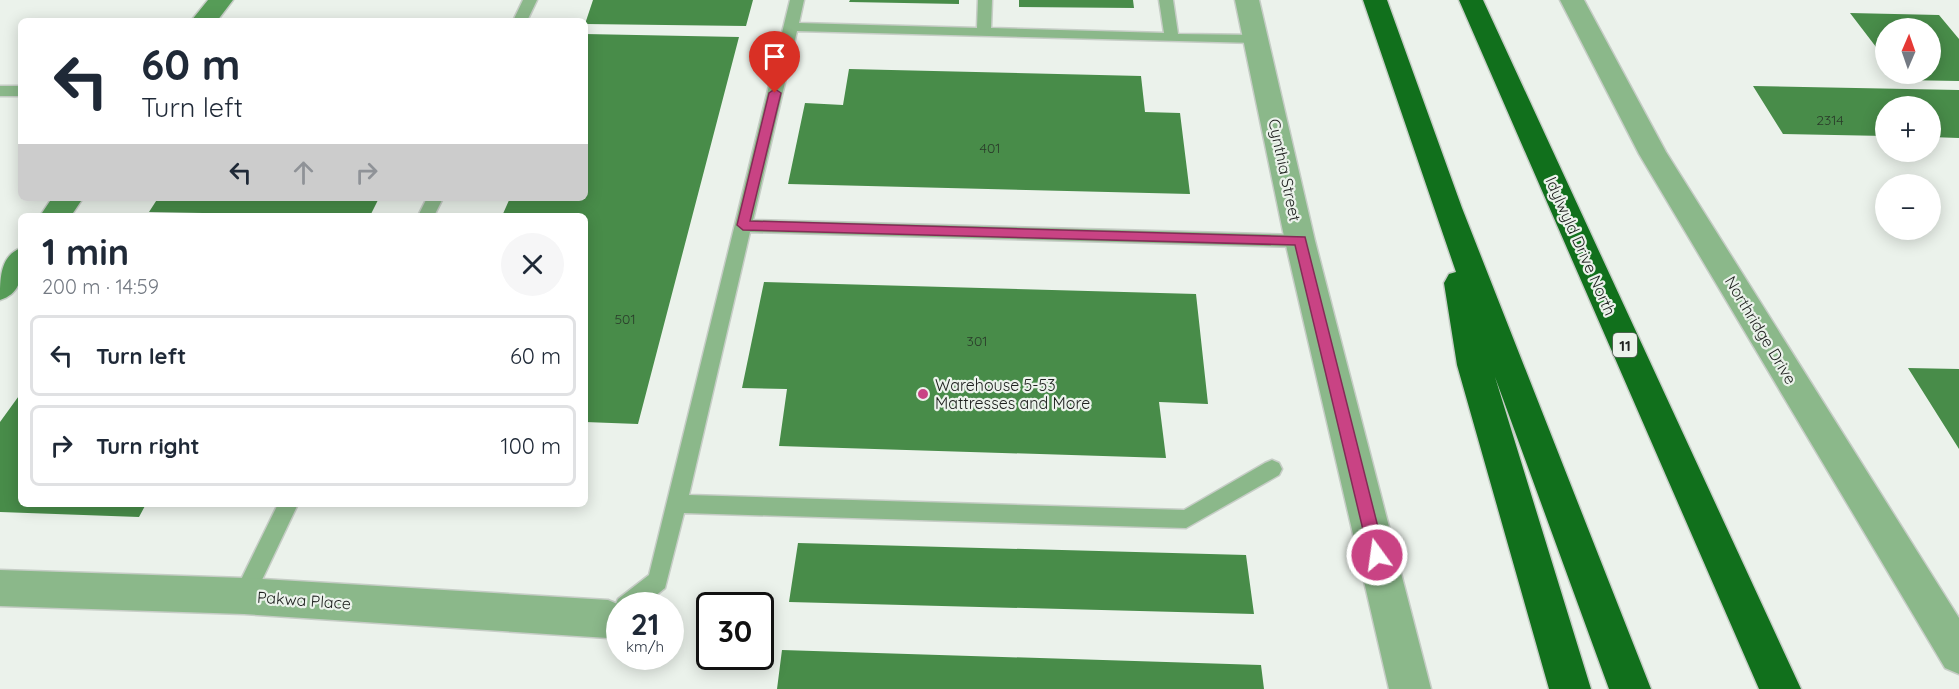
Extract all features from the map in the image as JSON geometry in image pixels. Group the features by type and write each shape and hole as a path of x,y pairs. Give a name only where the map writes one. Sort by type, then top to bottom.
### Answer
{"highway":[{"path":"1376,0 1448,208 1630,689"},
{"name":"Idylwyld Drive North","path":"1472,0 1780,689"},
{"path":"1448,208 1474,365 1570,689"}],"main road":[{"path":"206,18 220,0"},
{"path":"57,213 67,201"},
{"path":"0,288 18,264"}],"street":[{"name":"Cynthia Street","path":"1247,0 1300,241 1410,689"},
{"name":"Northridge Drive","path":"1572,0 1653,154 1959,654"},
{"name":"Pakwa Place","path":"0,588 606,611"}],"lane":[{"path":"521,18 530,0"},
{"path":"644,592 658,581 797,0"},
{"path":"984,33 985,0"},
{"path":"1166,0 1172,38"},
{"path":"791,27 1256,39"},
{"path":"0,91 18,91"},
{"path":"743,225 1300,241"},
{"path":"676,504 1186,519 1272,469"},
{"path":"244,596 287,507"}],"building":[{"path":"593,0 753,0 746,26 588,24 587,18"},
{"path":"850,0 959,0 959,4 849,2"},
{"path":"1019,0 1133,0 1134,8 1019,7"},
{"path":"1850,13 1939,15 1959,39 1959,81 1941,81 1941,18 1875,18 1875,46"},
{"path":"588,34 739,37 638,424 588,422 588,213 503,213 509,201 588,201"},
{"path":"849,69 1141,76 1145,112 1180,113 1190,194 788,184 805,103 843,105"},
{"path":"1753,86 1959,90 1959,138 1941,137 1941,96 1875,96 1875,136 1783,134"},
{"path":"156,201 378,201 372,213 149,212"},
{"path":"764,282 1196,294 1208,404 1159,402 1166,458 779,446 787,389 742,388"},
{"path":"1908,368 1959,369 1959,449"},
{"path":"18,397 18,507 144,507 139,517 0,512 0,422"},
{"path":"798,543 1246,555 1254,614 789,602"},
{"path":"782,650 1261,665 1264,689 777,689"}],"place":[{"name":"Warehouse 5-53 Mattresses and More","path":"923,394"}],"route":[{"path":"775,93 743,225 1300,241 1377,555"}]}
